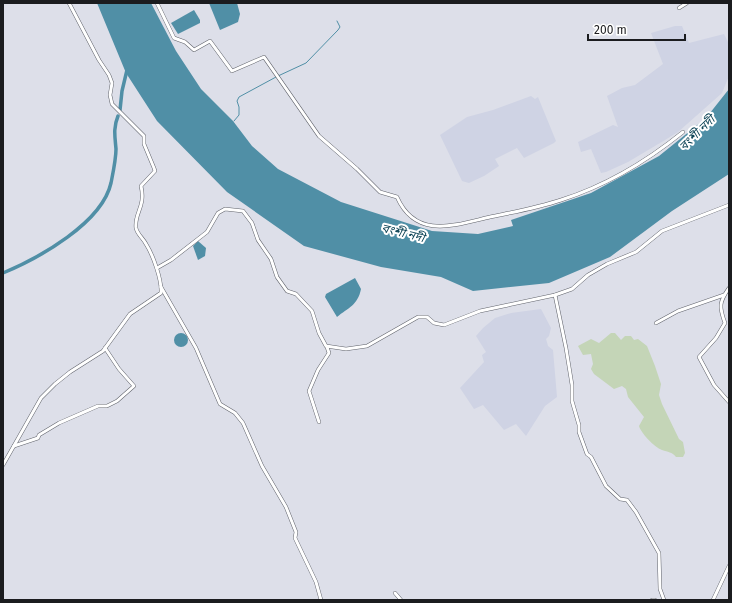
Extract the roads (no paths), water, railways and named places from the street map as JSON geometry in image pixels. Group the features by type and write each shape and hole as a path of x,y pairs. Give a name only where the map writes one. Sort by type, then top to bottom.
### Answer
{"street":[{"path":"69,3 99,60 109,75 112,83 110,95 112,104 144,136 144,144 155,171 141,186 143,203 136,218 136,229 146,244 157,268 162,287 196,348 220,404 235,413 243,423 262,466 286,507 296,532 295,538 316,582 321,600"},
{"path":"157,3 174,38 185,42 194,50 210,41 232,71 264,57 318,136 357,169 380,192 397,197 407,214 414,221 422,224 457,226 563,200 612,179 660,151 683,132"},
{"path":"678,8 687,3"},
{"path":"327,347 346,349 367,346 418,317 427,317 434,323 444,325 480,311 555,295 572,289 583,279 607,264 636,252 662,231 729,205"},
{"path":"157,268 171,260 207,232 218,213 225,210 243,211 252,223 258,240 271,259 277,277 287,291 296,294 312,311 319,333 327,347 329,353 318,370 309,391 319,422"},
{"path":"3,465 41,398 48,390 70,372 96,357 106,348 130,314 161,293 162,287"},
{"path":"729,288 724,295 720,310 725,323 716,338 699,357 714,385 729,402"},
{"path":"555,295 566,348 572,385 572,401 579,425 579,432 587,454 591,457 606,486 620,499 627,500 636,512 658,553 660,589 664,600"},
{"path":"656,323 678,311 724,295"},
{"path":"14,446 38,438 39,435 59,423 98,406 106,406 117,401 134,386 119,369 106,348"},
{"path":"713,600 729,566"},
{"path":"395,593 400,600"}],"water":[{"name":"বংশী নদী","path":"97,3 151,3 176,51 201,89 233,121 252,146 278,169 341,202 432,231 478,234 513,226 511,220 591,193 659,156 706,118 729,89 729,174 672,211 610,257 549,283 473,291 441,277 381,267 304,246 227,192 157,121 126,73"},
{"path":"209,3 237,3 240,14 238,22 220,30"},
{"path":"194,10 200,20 200,23 178,34 171,23"},
{"path":"198,241 206,248 205,256 198,260 193,246"},
{"path":"355,278 361,289 358,299 352,306 337,317 325,297 326,294"},
{"path":"178,333 184,333 188,337 188,343 184,347 178,347 174,343 174,337"}],"waterway":[{"path":"278,76 306,63 338,30 340,27 337,21"},
{"path":"120,110 122,91 127,70"},
{"path":"234,121 239,115 237,101 239,97 276,77"},
{"path":"3,273 51,248 82,225 95,212 105,198 111,183 116,157 115,129 118,116"}]}
